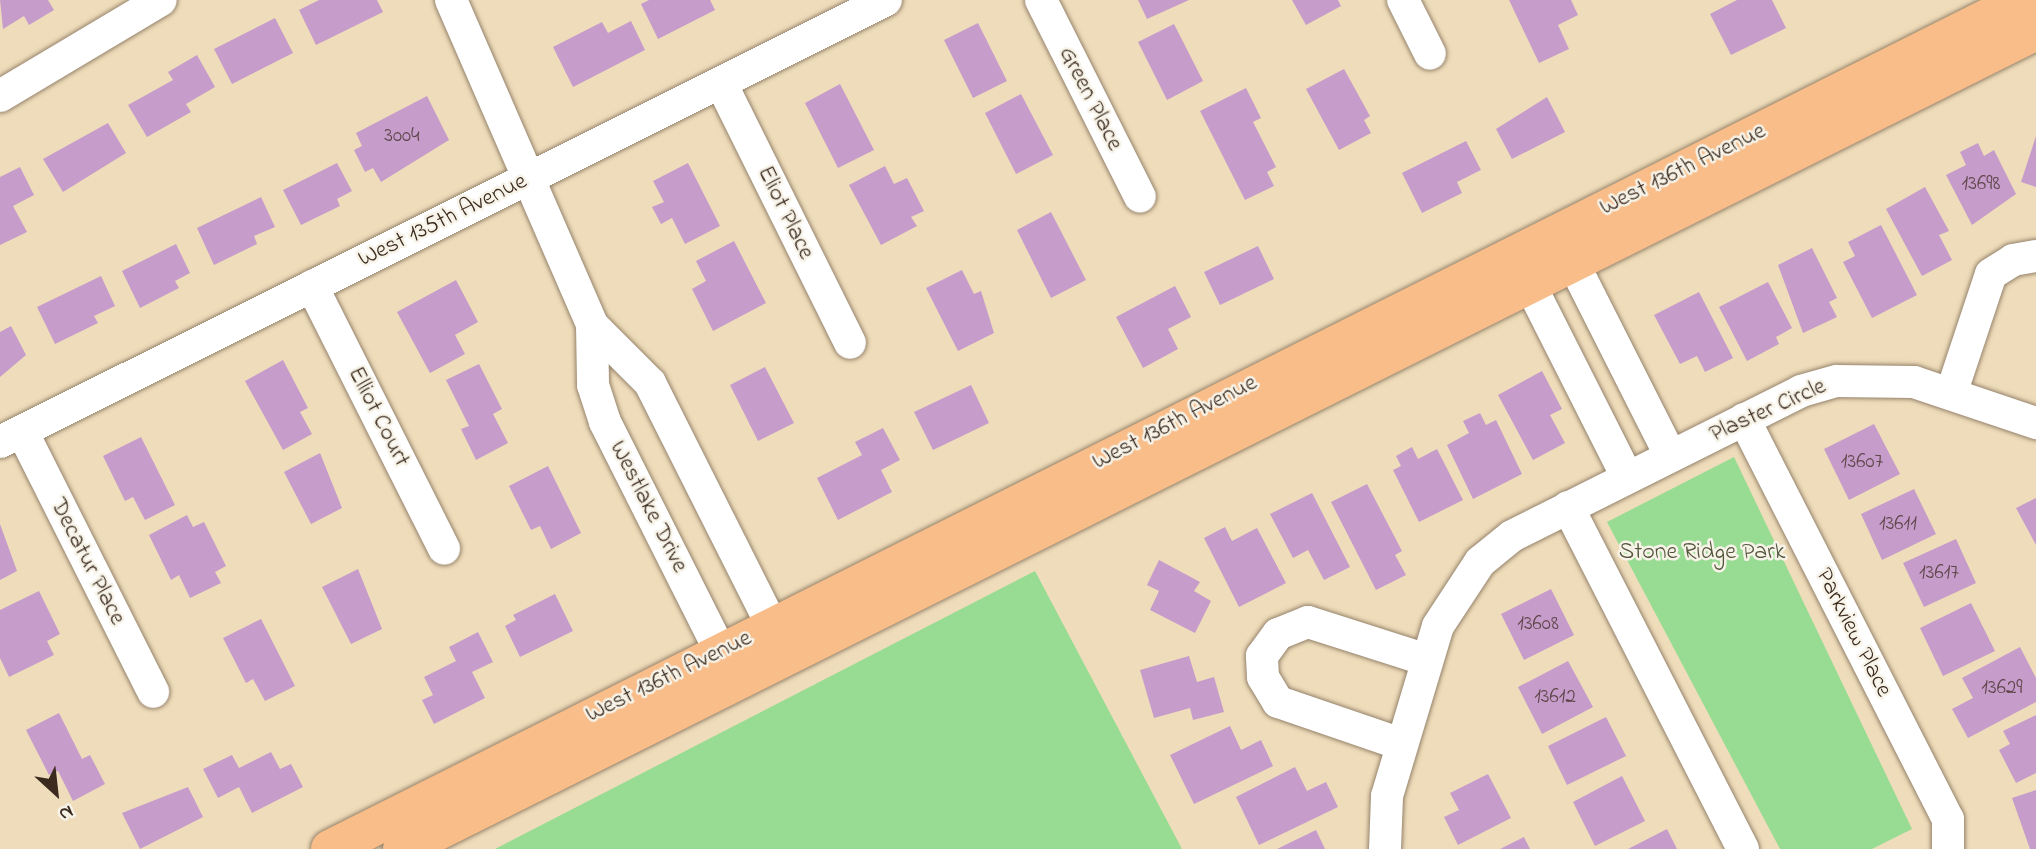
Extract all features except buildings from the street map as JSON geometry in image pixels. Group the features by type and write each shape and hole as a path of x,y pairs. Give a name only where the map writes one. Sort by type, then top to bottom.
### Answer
{"main road":[{"name":"West 136th Avenue","path":"330,849 728,666 1522,269 2022,0"},
{"name":"West 136th Avenue","path":"1565,247 2036,31"},
{"name":"West 136th Avenue","path":"401,849 728,666"}],"street":[{"path":"0,96 162,0"},
{"name":"Westlake Drive","path":"451,0 592,325 596,400 728,666"},
{"name":"West 135th Avenue","path":"11,436 886,0"},
{"name":"Green Place","path":"1041,0 1140,197"},
{"path":"1403,0 1430,54"},
{"name":"Eliot Place","path":"721,83 849,343"},
{"path":"1565,247 1671,455"},
{"path":"1951,394 1991,274 2036,256"},
{"path":"1522,269 1627,477"},
{"name":"Elliot Court","path":"312,286 444,549"},
{"name":"Westlake Drive","path":"592,325 650,383 779,641"},
{"name":"Plaster Circle","path":"1385,849 1387,796 1427,660 1455,593 1480,562 1512,536 1745,419 1837,381 1914,382 2034,415"},
{"name":"Parkview Place","path":"1745,419 1948,819 1948,849"},
{"name":"Decatur Place","path":"11,436 153,692"},
{"path":"1568,507 1743,849"},
{"path":"1401,744 1278,702 1263,677 1262,656 1278,634 1308,622 1427,660"}],"green space":[{"name":"Stone Ridge Park","path":"1734,457 1912,829 1872,849 1780,849 1607,522"},
{"path":"1035,571 1182,849 495,849"}]}
